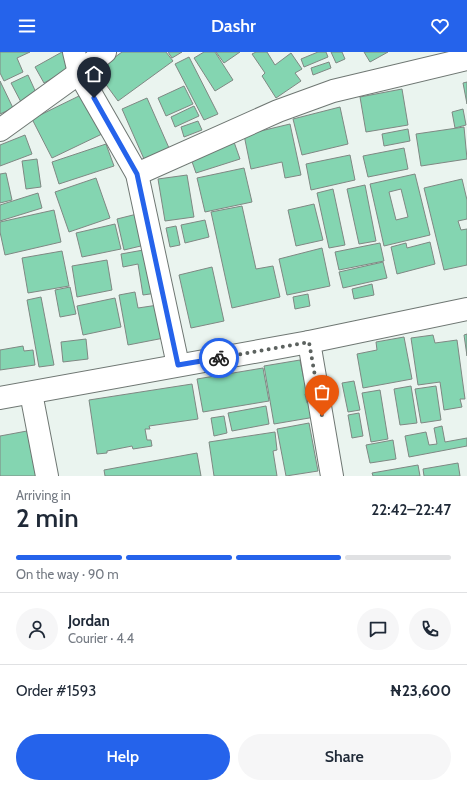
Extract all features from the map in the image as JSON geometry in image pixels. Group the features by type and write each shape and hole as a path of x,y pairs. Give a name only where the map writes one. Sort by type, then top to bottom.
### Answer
{"street":[{"path":"74,52 79,73 137,174 178,365"},
{"path":"0,130 79,73 105,52"},
{"path":"137,174 278,111 333,91 467,59"},
{"path":"0,398 309,342 467,309"},
{"path":"309,342 332,476"},
{"path":"32,393 47,476"}],"building":[{"path":"0,52 30,52 17,58 23,72 4,81 0,73"},
{"path":"62,52 66,52 74,66 44,83 35,67"},
{"path":"122,52 166,52 173,61 118,101 96,71"},
{"path":"168,52 182,52 172,58"},
{"path":"204,52 215,52 233,80 215,91 194,58"},
{"path":"216,52 240,52 224,63"},
{"path":"256,52 267,52 275,65 291,53 302,69 295,73 301,81 276,98 262,76 265,73 252,54"},
{"path":"318,52 326,52 328,57 304,67 301,59"},
{"path":"331,52 342,52 345,59 336,63"},
{"path":"364,52 388,52 370,62"},
{"path":"189,57 218,114 204,120 175,64"},
{"path":"329,62 331,68 313,75 311,68"},
{"path":"28,75 38,97 22,104 11,83"},
{"path":"0,81 13,108 0,114"},
{"path":"467,82 467,104 463,83"},
{"path":"184,86 193,104 166,116 158,98"},
{"path":"402,89 408,125 366,132 360,97"},
{"path":"83,94 102,134 52,158 32,119"},
{"path":"147,98 169,148 144,159 122,109"},
{"path":"194,106 199,116 175,127 171,117"},
{"path":"340,107 348,144 302,155 293,119"},
{"path":"463,109 466,125 455,128 452,112"},
{"path":"198,121 202,130 184,137 181,127"},
{"path":"290,124 301,175 285,178 282,162 251,169 244,135"},
{"path":"464,127 467,159 421,166 416,134"},
{"path":"408,129 410,141 384,146 382,134"},
{"path":"25,135 32,154 0,166 0,145"},
{"path":"234,142 240,159 196,173 190,156"},
{"path":"106,144 114,166 59,184 52,162"},
{"path":"404,148 408,169 368,177 363,156"},
{"path":"350,155 355,180 311,190 306,164"},
{"path":"37,159 41,187 26,189 22,161"},
{"path":"244,168 252,202 205,212 197,178"},
{"path":"6,173 12,200 0,203 0,174"},
{"path":"415,174 430,235 384,246 370,184","holes":["401,189 408,217 396,220 389,192"]},
{"path":"187,175 194,217 165,221 158,179"},
{"path":"96,178 110,218 69,232 55,192"},
{"path":"462,179 467,200 467,219 458,221 461,230 467,229 467,265 444,270 424,188"},
{"path":"365,185 376,241 359,244 347,189"},
{"path":"333,189 345,245 329,248 317,193"},
{"path":"38,193 42,208 0,221 0,205"},
{"path":"314,204 323,240 296,246 288,210"},
{"path":"242,206 256,269 273,266 280,297 232,308 211,212"},
{"path":"54,210 61,242 5,255 0,232 0,222"},
{"path":"137,214 145,245 124,250 117,219"},
{"path":"205,220 209,237 185,243 181,225"},
{"path":"115,224 121,249 82,257 76,233"},
{"path":"176,226 180,245 170,247 166,228"},
{"path":"430,242 435,264 397,274 391,247 406,243 407,248"},
{"path":"380,243 384,261 339,270 335,252"},
{"path":"322,248 330,286 287,295 279,259"},
{"path":"149,249 157,293 143,295 138,264 123,267 121,254"},
{"path":"62,251 69,286 28,293 22,258"},
{"path":"107,260 112,290 77,297 72,266"},
{"path":"383,262 387,278 343,288 339,272"},
{"path":"212,267 224,321 191,328 179,275"},
{"path":"372,284 374,295 354,299 352,289"},
{"path":"70,287 76,314 60,317 55,290"},
{"path":"135,292 138,308 158,305 164,338 128,345 119,295"},
{"path":"308,294 310,306 295,309 293,297"},
{"path":"41,297 54,365 39,367 27,300"},
{"path":"115,298 121,327 83,335 77,306"},
{"path":"467,334 467,356 464,335"},
{"path":"433,335 435,343 457,340 465,399 460,399 462,407 444,410 440,382 418,385 411,338"},
{"path":"404,337 412,379 363,388 357,354 377,350 376,342"},
{"path":"86,339 88,359 63,362 61,342"},
{"path":"23,346 24,351 33,350 35,365 0,370 0,350"},
{"path":"300,360 304,380 308,380 311,393 305,394 307,403 312,402 315,417 274,424 264,366"},
{"path":"263,368 269,401 203,412 197,379"},
{"path":"354,381 360,410 348,412 342,383"},
{"path":"192,384 198,419 149,426 150,429 145,429 147,440 151,440 152,446 133,449 132,446 107,451 107,453 97,454 89,400"},
{"path":"411,386 417,423 400,425 394,389"},
{"path":"436,386 441,420 421,423 415,389"},
{"path":"380,390 388,439 371,442 362,393"},
{"path":"266,406 269,424 232,431 228,413"},
{"path":"359,413 363,436 352,438 348,415"},
{"path":"224,416 227,433 214,436 211,418"},
{"path":"309,423 318,471 286,476 277,429"},
{"path":"442,426 445,442 467,438 467,446 409,457 405,436 426,432 429,445 437,444 434,428"},
{"path":"27,431 36,476 0,476 0,436"},
{"path":"275,432 277,450 273,451 277,476 214,476 209,442"},
{"path":"393,440 396,459 370,463 366,445"},
{"path":"197,453 201,476 105,476 104,470"},
{"path":"458,463 460,476 424,476 423,469"},
{"path":"418,465 420,476 373,476 372,473"}],"way so far":[{"path":"219,358 309,342 322,416"}],"route":[{"path":"94,98 137,174 178,365 219,358"}]}
